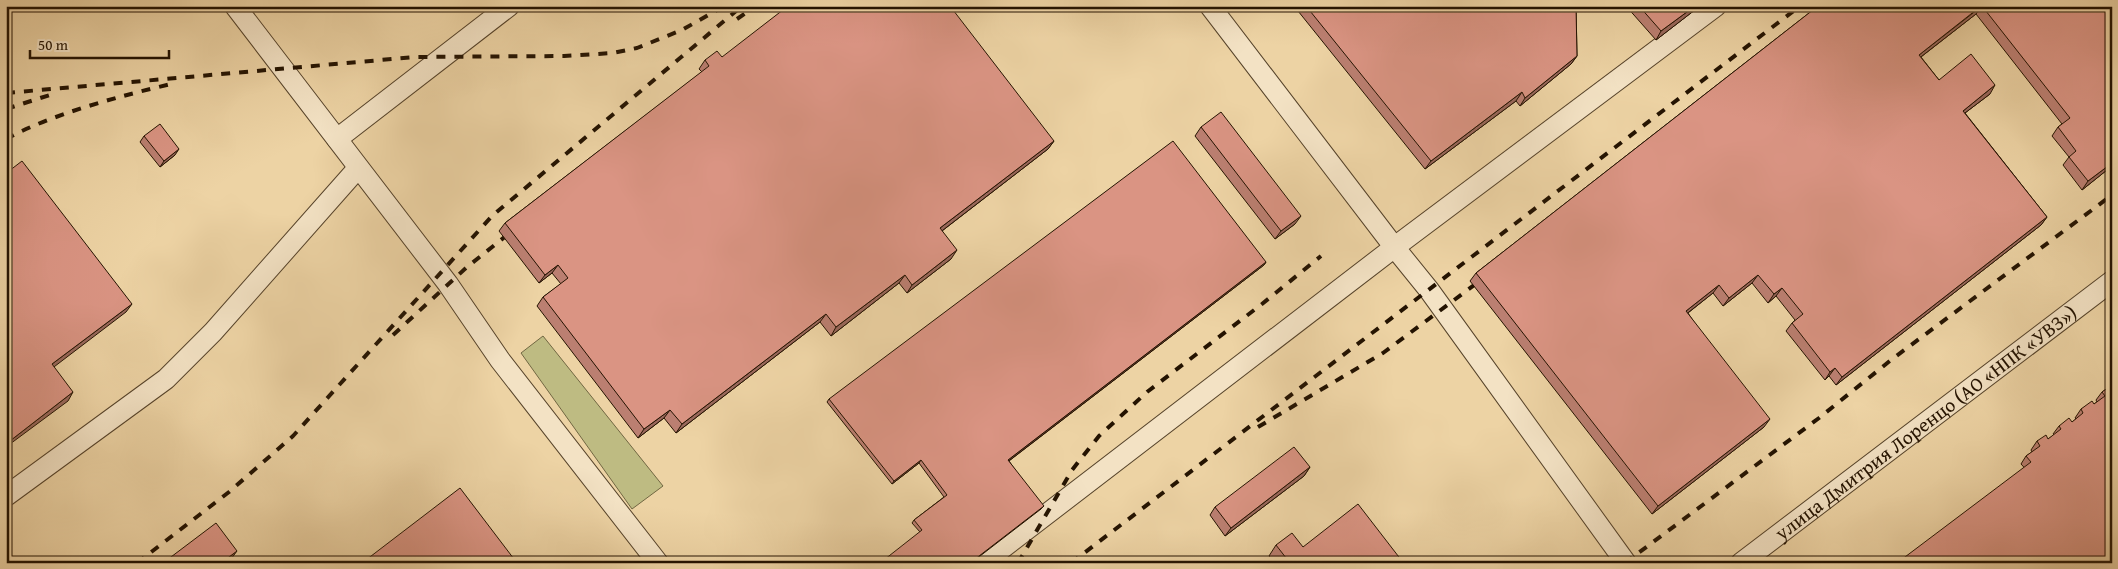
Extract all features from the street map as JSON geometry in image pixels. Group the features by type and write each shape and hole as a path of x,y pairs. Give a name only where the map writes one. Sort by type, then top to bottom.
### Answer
{"lane":[{"path":"235,6 448,284 500,360 658,563"},
{"path":"337,139 510,6"},
{"path":"1210,6 1429,290 1626,563"},
{"path":"983,563 1395,248 1716,6"},
{"path":"6,496 166,378 213,332 358,168"},
{"name":"улица Дмитрия Лоренцо (АО «НПК «УВЗ»)","path":"1741,563 2112,281"}],"shaded area":[{"path":"543,336 663,486 632,509 521,353"}],"building":[{"path":"788,6 950,6 1054,141 940,228 957,250 912,285 905,275 836,327 826,314 682,424 670,410 644,429 543,297 568,278 558,265 545,275 505,223 709,66 705,60 717,51 722,57"},
{"path":"1306,6 1576,6 1577,56 1525,98 1522,92 1431,161"},
{"path":"1639,6 1695,6 1661,31"},
{"path":"1818,6 1981,6 1919,55 1939,80 1971,54 1995,85 1963,111 2047,217 1842,377 1835,368 1830,372 1792,323 1803,314 1782,288 1774,294 1758,275 1729,298 1719,285 1686,311 1770,419 1658,506 1476,273"},
{"path":"1982,6 2112,6 2112,163 2088,181 2069,157 2076,151 2058,127 2070,118"},
{"path":"1221,112 1301,216 1281,231 1201,127"},
{"path":"160,124 179,149 164,161 144,136"},
{"path":"1173,141 1266,262 1008,460 1044,506 970,563 880,563 922,530 914,520 947,495 921,460 894,481 829,399"},
{"path":"22,161 132,304 52,364 73,392 6,444 6,168 9,171"},
{"path":"2112,385 2112,563 1897,563 2031,462 2026,456 2040,446 2037,441 2046,435 2048,439 2061,429 2059,426 2069,418 2072,422 2083,413 2081,409 2092,401 2094,404 2105,396 2102,392"},
{"path":"1294,447 1310,467 1231,528 1215,507"},
{"path":"460,488 517,563 362,563"},
{"path":"1358,504 1402,561 1399,563 1290,563 1276,545 1292,533 1303,547"},
{"path":"216,523 237,551 221,563 163,563"}],"railway":[{"path":"6,93 415,57 564,56 613,53 637,48 682,30 724,6"},
{"path":"137,563 229,492 293,436 492,216 742,6"},
{"path":"737,19 756,6"},
{"path":"1071,563 1800,6"},
{"path":"6,139 65,114 171,84"},
{"path":"6,109 56,93"},
{"path":"1625,563 1819,418 1891,360 2112,195"},
{"path":"393,335 467,267 516,228"},
{"path":"1018,563 1072,470 1099,436 1147,392 1321,256"},
{"path":"1258,427 1383,353 1485,277"}]}
